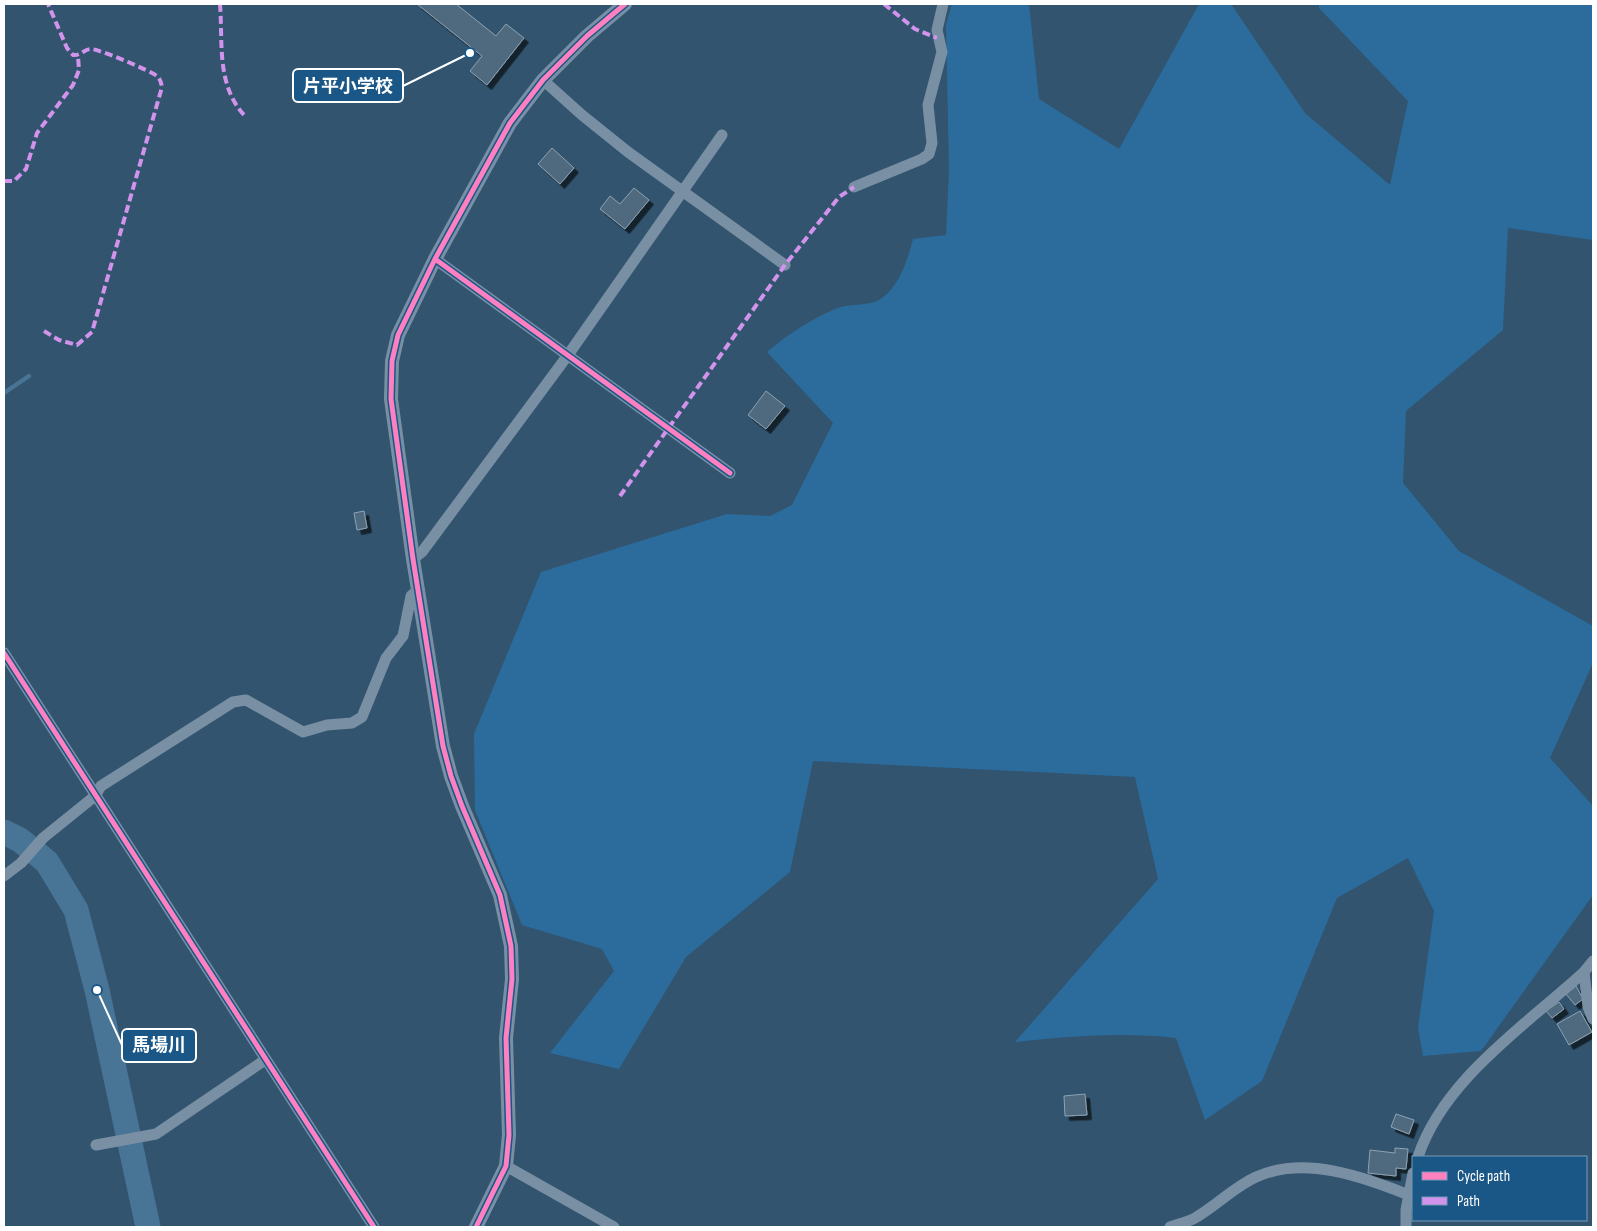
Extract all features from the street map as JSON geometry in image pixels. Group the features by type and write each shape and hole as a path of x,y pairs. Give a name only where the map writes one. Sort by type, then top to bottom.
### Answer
{"street":[{"path":"476,1227 506,1166 509,1135 506,1038 512,979 511,946 500,895 450,776 443,746 413,559 391,399 392,361 398,335 435,259 510,123 543,80 587,36 625,4"},
{"path":"854,187 930,154 932,143 928,105 942,52 936,30 943,4"},
{"path":"543,80 582,115 681,192 785,265"},
{"path":"413,559 422,552 568,356 722,135"},
{"path":"435,259 730,473"},
{"path":"4,876 21,863 43,838 95,796 101,786 233,702 246,700 303,732 327,726 352,723 362,718 386,658 403,636 411,596 419,589"},
{"path":"4,653 374,1227"},
{"path":"1418,1156 1423,1142 1455,1090 1478,1066 1584,972 1593,961"},
{"path":"1584,972 1588,1007 1593,1019"},
{"path":"96,1145 156,1134 265,1060"},
{"path":"506,1166 614,1227"},
{"path":"1170,1227 1193,1219 1256,1177 1281,1170 1304,1167 1327,1170 1409,1195"},
{"path":"1406,1227 1412,1178"}],"shaded area":[{"path":"952,4 1029,4 1039,99 1119,149 1199,4 1231,4 1305,113 1390,185 1408,101 1319,8 1319,4 1593,4 1593,240 1508,228 1503,330 1406,411 1403,483 1459,551 1593,626 1593,663 1550,758 1593,806 1593,895 1481,1051 1423,1056 1418,1028 1434,911 1408,858 1337,898 1262,1081 1205,1120 1176,1038 1136,1035 1056,1038 1015,1042 1158,879 1135,777 813,761 790,872 686,957 619,1069 550,1053 614,971 602,949 522,925 475,810 474,734 541,572 727,514 770,516 792,505 833,423 767,352 799,328 826,313 840,307 877,301 891,290 901,274 913,239 946,235 949,170 946,25"}],"building":[{"path":"417,4 456,4 496,36 506,24 524,38 487,85 470,71 482,56"},
{"path":"552,148 574,168 560,184 538,164"},
{"path":"634,188 649,200 625,229 600,209 610,196 620,204"},
{"path":"766,391 785,406 766,429 748,415"},
{"path":"364,511 367,528 357,530 354,513"},
{"path":"1576,986 1583,999 1575,1005 1566,994"},
{"path":"1559,1002 1564,1009 1552,1018 1546,1011"},
{"path":"1580,1011 1592,1032 1569,1045 1557,1024"},
{"path":"1085,1094 1087,1115 1065,1116 1064,1096"},
{"path":"1396,1114 1414,1120 1409,1134 1391,1127"},
{"path":"1395,1148 1408,1149 1406,1169 1396,1168 1396,1176 1368,1173 1370,1150 1395,1153"}],"waterway":[{"path":"4,393 29,376"},
{"path":"4,832 20,840 47,862 76,910 97,990 148,1227"}],"marked path":[{"path":"44,331 59,340 77,345 92,332 162,87 159,78 153,73 104,53 91,49 73,55 67,48 48,4"},
{"path":"220,4 225,76 235,103 244,115"},
{"path":"884,4 915,29 937,38"},
{"path":"4,181 14,181 26,169 37,133 73,85 79,70 78,56"},
{"path":"620,496 785,265 839,197 854,187"}],"cycle path":[{"path":"476,1227 506,1166 509,1135 506,1038 512,979 511,946 500,895 462,806 443,746 413,559 391,399 392,361 398,335 435,259 510,123 543,80 587,36 625,4"},
{"path":"435,259 730,473"},
{"path":"4,653 374,1227"}],"place":[{"name":"片平小学校","path":"470,53"},
{"name":"馬場川","path":"97,990"}]}
